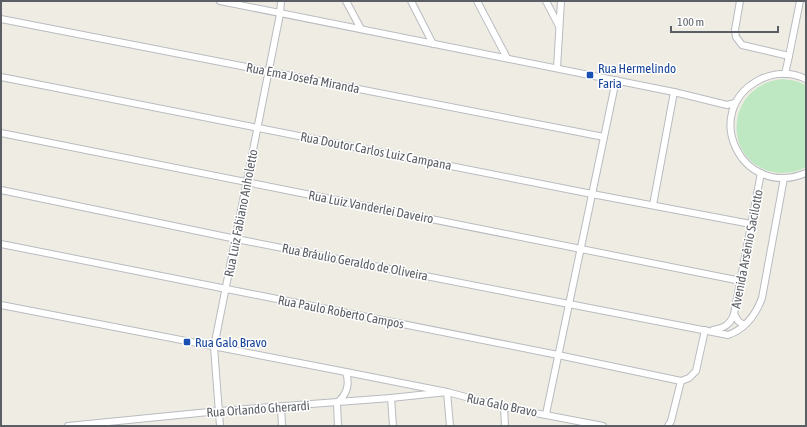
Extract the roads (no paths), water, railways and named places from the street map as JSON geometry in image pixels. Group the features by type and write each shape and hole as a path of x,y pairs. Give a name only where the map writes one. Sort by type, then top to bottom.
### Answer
{"street":[{"path":"220,1 616,80 727,105 735,104"},
{"name":"Rua Luiz Fabiano Anholetto","path":"220,426 214,347 258,128 280,14 281,1"},
{"path":"346,1 361,29"},
{"path":"411,1 433,44"},
{"path":"477,1 508,58"},
{"path":"546,1 560,27"},
{"path":"557,68 561,1"},
{"path":"740,1 735,30 736,37 742,45 789,56"},
{"path":"784,74 800,1"},
{"name":"Rua Ema Josefa Miranda","path":"1,19 604,137"},
{"path":"806,79 800,76 784,74 769,76 754,82 742,93 735,104 731,130 734,145 742,159 754,170 773,178 792,178 806,173"},
{"name":"Rua Doutor Carlos Luiz Campana","path":"1,77 751,224"},
{"path":"546,414 616,80"},
{"path":"653,205 674,92"},
{"path":"727,105 733,111"},
{"name":"Rua Luiz Vanderlei Daveiro","path":"1,133 740,281"},
{"name":"Avenida Arsênio Sacilotto","path":"707,330 725,327 729,324 734,314 761,173"},
{"name":"Avenida Arsênio Sacilotto","path":"707,330 728,335 736,332 758,309 762,298 784,178"},
{"name":"Rua Bráulio Geraldo de Oliveira","path":"1,190 236,239 707,330"},
{"name":"Rua Paulo Roberto Campos","path":"1,244 681,381"},
{"name":"Rua Galo Bravo","path":"1,305 447,392 504,407 603,426"},
{"path":"734,314 738,321 744,325"},
{"path":"668,426 671,421 681,381 689,378 696,371 707,330"},
{"path":"338,426 337,403 346,392 348,386 346,372"},
{"path":"447,392 450,426"},
{"name":"Rua Orlando Gherardi","path":"68,426 219,411 337,403 447,392"},
{"path":"391,398 393,426"},
{"path":"281,407 282,426"},
{"path":"504,407 505,426"},
{"path":"562,418 562,426"}],"place":[{"name":"Rua Hermelindo Faria","path":"590,75"},
{"name":"Rua Galo Bravo","path":"187,342"}]}
